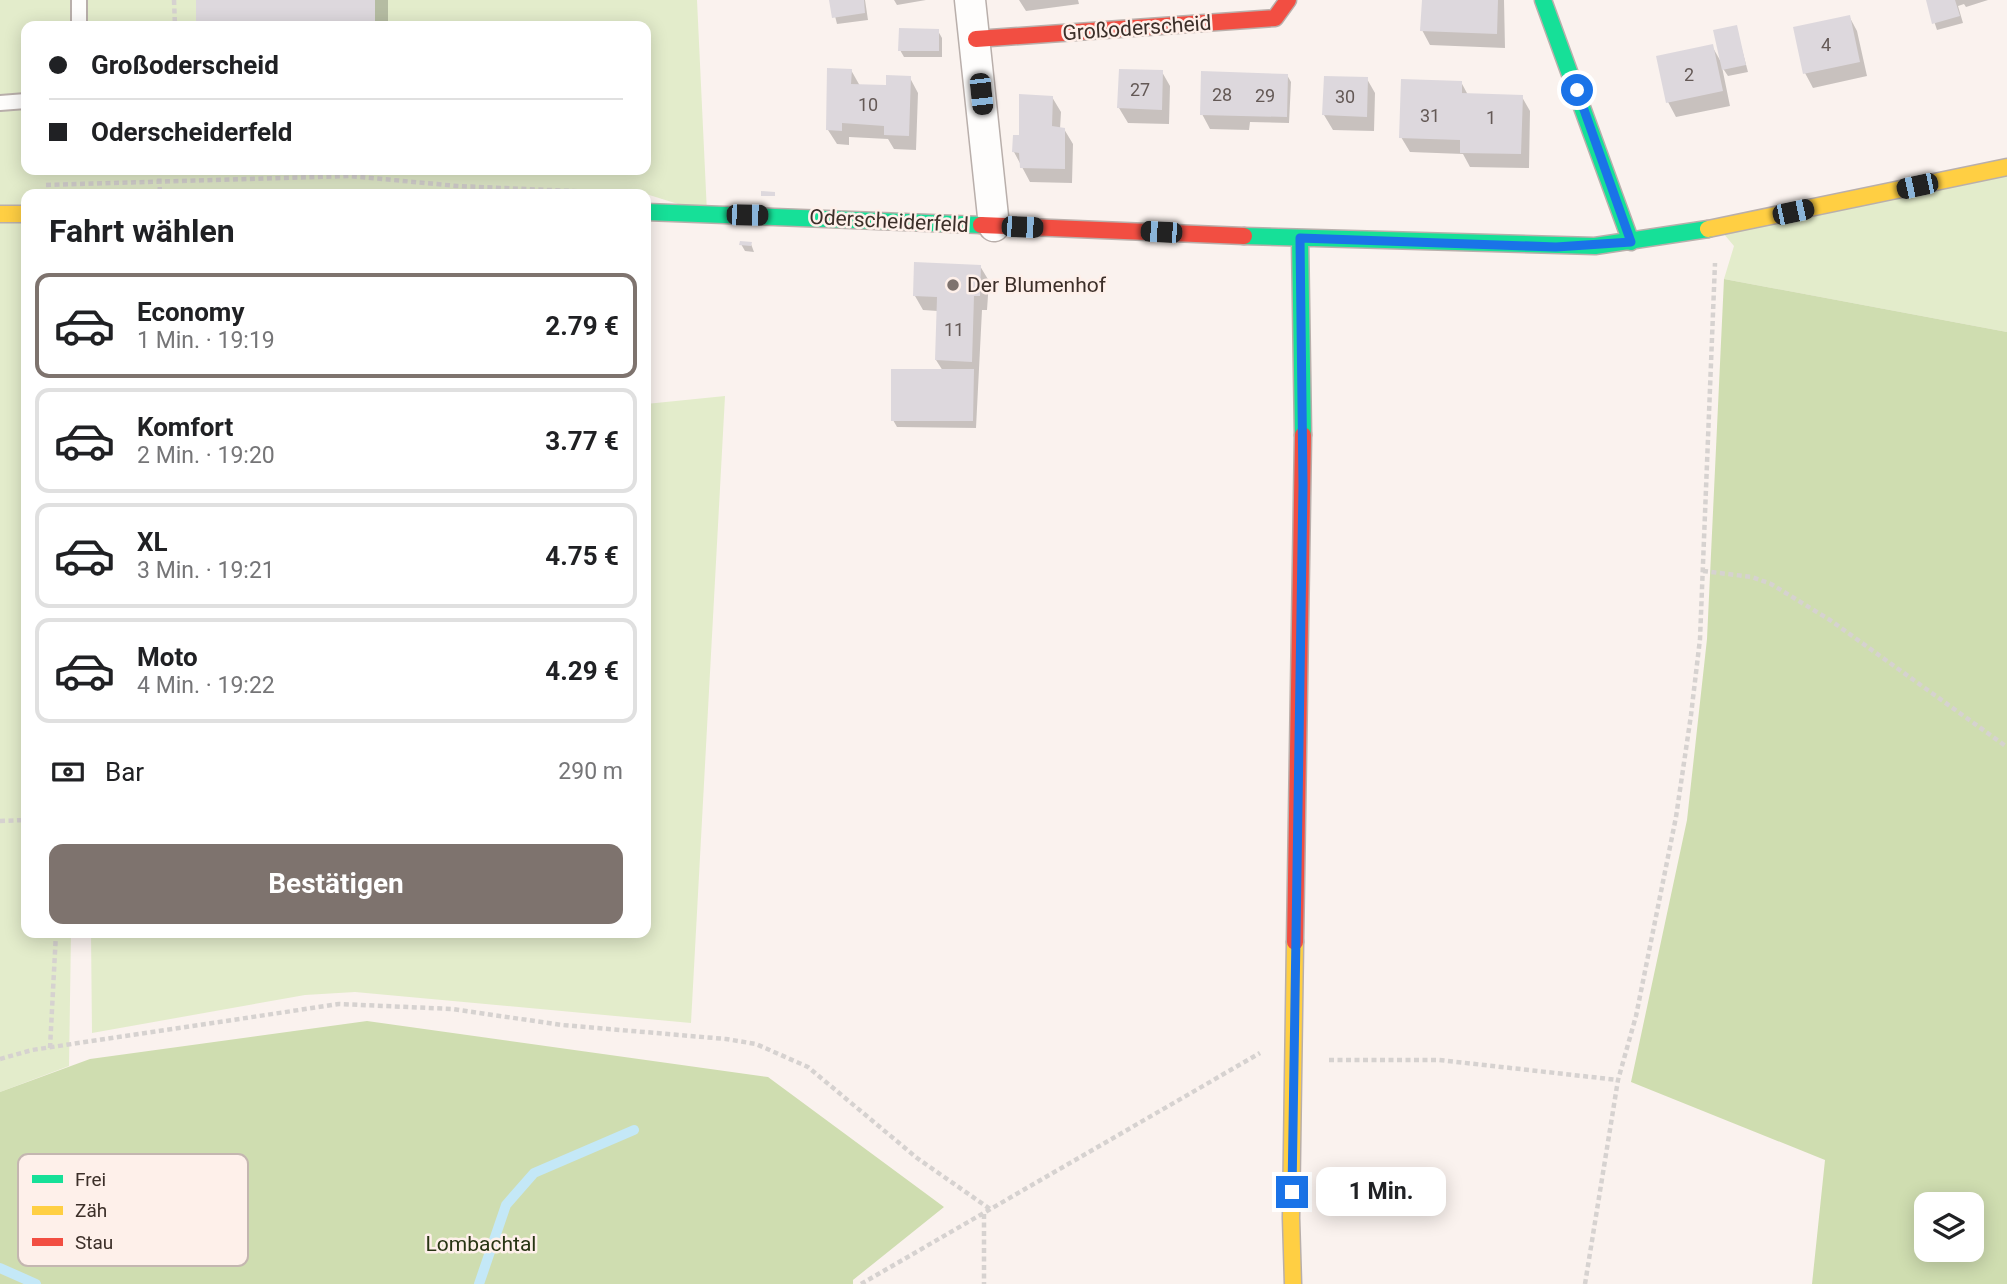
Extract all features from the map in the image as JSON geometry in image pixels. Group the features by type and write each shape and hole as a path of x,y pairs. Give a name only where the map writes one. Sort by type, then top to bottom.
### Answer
{"street":[{"path":"970,0 994,226"},
{"name":"Großoderscheid","path":"976,39 1275,18 1288,0"},
{"path":"1543,0 1631,242"},
{"name":"Oderscheiderfeld","path":"651,212 1556,247 1631,242 1718,227 2007,167"},
{"path":"0,214 21,214"},
{"path":"1293,1284 1303,485 1300,238"}],"lane":[{"path":"79,0 79,21"},
{"path":"0,103 21,102"}],"path":[{"path":"174,0 175,21"},
{"path":"159,175 160,189"},
{"path":"40,185 350,176 522,189"},
{"path":"1585,1284 1618,1080 1636,1016 1676,817 1700,639 1718,227"},
{"path":"1703,571 1752,577 1770,584 1830,620 2007,747"},
{"path":"0,821 21,820"},
{"path":"51,1048 56,938"},
{"path":"0,1059 51,1048 340,1004 452,1009 562,1025 726,1039 756,1044 808,1067 917,1158 990,1209"},
{"path":"861,1284 1269,1047 1295,1036"},
{"path":"1294,1062 1439,1060 1618,1080"},
{"path":"984,1213 984,1284"}],"green space":[{"path":"0,0 697,0 707,213 651,196 651,189 21,189 21,938 71,938 69,1066 0,1092"},
{"path":"2007,167 2007,332 1724,279 1734,246 1718,227"},
{"path":"1724,279 2007,332 2007,1284 1812,1284 1825,1160 1631,1082 1687,820 1707,639"},
{"path":"725,396 691,1023 355,992 305,995 92,1033 91,938 651,938 651,403"},
{"name":"Lombachtal","path":"367,1021 768,1077 944,1207 853,1280 853,1284 0,1284 0,1092 90,1059"}],"building":[{"path":"196,0 375,0 375,21 196,21"},
{"path":"829,0 864,0 865,13 832,18"},
{"path":"1422,0 1498,0 1497,34 1420,31"},
{"path":"1926,0 1955,0 1960,16 1932,24"},
{"path":"1850,15 1860,62 1803,74 1793,27"},
{"path":"1737,25 1746,65 1722,70 1713,30"},
{"path":"899,28 939,29 939,51 898,51"},
{"path":"1713,44 1723,91 1666,103 1656,56"},
{"path":"827,68 852,69 851,84 886,85 886,75 911,76 909,136 884,135 884,126 842,123 842,131 826,130"},
{"path":"1119,69 1163,70 1162,110 1117,108"},
{"path":"1201,71 1288,74 1287,117 1200,115"},
{"path":"1324,76 1368,77 1367,117 1322,115"},
{"path":"1401,79 1462,81 1462,93 1523,95 1521,154 1460,153 1460,140 1399,138"},
{"path":"1019,94 1053,96 1052,126 1065,128 1065,169 1020,168 1019,153 1012,152 1013,135 1019,135"},
{"path":"761,191 775,192 775,196 761,196"},
{"path":"740,241 752,242 751,246 739,245"},
{"path":"914,262 981,265 980,296 974,296 972,362 935,360 937,297 913,296"},
{"path":"891,369 974,369 973,421 891,421"}],"waterway":[{"path":"479,1284 506,1205 534,1173 634,1130"},
{"path":"0,1268 36,1284"}],"traffic: fast":[{"path":"1543,0 1631,242"},
{"path":"651,212 981,225"},
{"path":"1244,236 1595,246 1708,229"},
{"path":"1300,238 1303,435"}],"traffic: slow":[{"path":"1708,229 2007,167"},
{"path":"0,214 21,214"},
{"path":"1293,1284 1291,1218 1295,942"}],"traffic: jam":[{"path":"976,39 1275,18 1288,0"},
{"path":"981,225 1244,236"},
{"path":"1295,942 1303,435"}],"place":[{"name":"Der Blumenhof","path":"953,285"}],"route":[{"path":"1292,1192 1303,485 1300,238 1556,247 1631,242 1577,90"}]}
